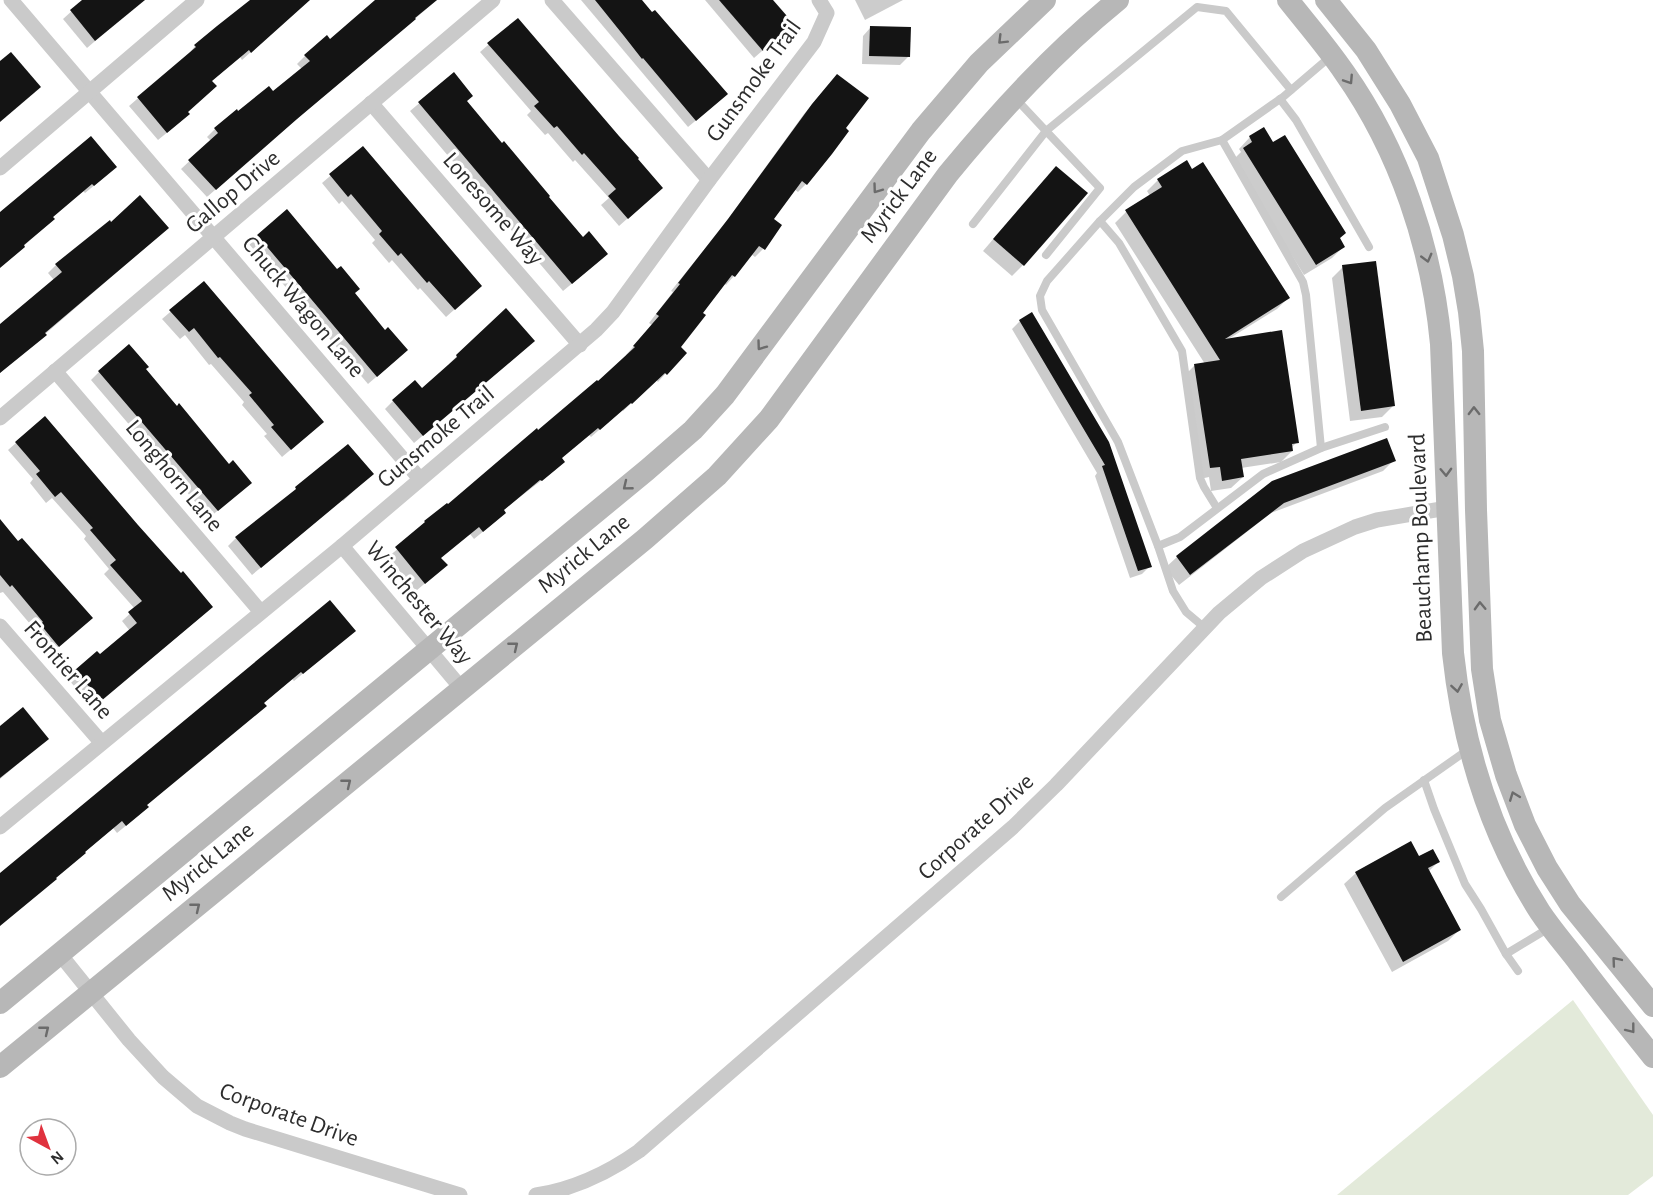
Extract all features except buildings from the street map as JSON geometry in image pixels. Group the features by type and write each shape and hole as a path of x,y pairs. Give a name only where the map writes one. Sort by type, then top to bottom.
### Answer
{"street":[{"name":"Chuck Wagon Lane","path":"11,0 420,479"},
{"path":"0,168 197,0"},
{"name":"Gallop Drive","path":"0,418 494,0"},
{"path":"552,0 709,180"},
{"name":"Myrick Lane","path":"0,1003 693,430 725,395 915,139 979,63 1045,0"},
{"name":"Myrick Lane","path":"0,1067 462,689 684,506 717,476 769,419 948,174 976,140 1060,50 1118,0"},
{"name":"Beauchamp Boulevard","path":"1288,0 1332,56 1362,101 1389,150 1412,208 1431,277 1441,344 1453,653 1460,703 1470,748 1493,822 1521,878 1551,927 1653,1057"},
{"path":"1326,0 1366,50 1400,104 1428,158 1453,235 1469,312 1473,351 1482,669 1490,720 1506,775 1525,825 1552,877 1576,911 1653,1006"},
{"name":"Gunsmoke Trail","path":"0,827 260,611 342,546 580,345 613,312 709,180 814,42 823,7"},
{"name":"Lonesome Way","path":"371,103 580,345"},
{"name":"Longhorn Lane","path":"55,371 260,611"},
{"name":"Corporate Drive","path":"536,1195 561,1190 593,1179 639,1151 1013,827 1205,628 1261,578 1312,547 1355,527 1377,520 1447,508"},
{"name":"Winchester Way","path":"342,546 462,689"},
{"name":"Frontier Lane","path":"0,626 101,742"},
{"name":"Corporate Drive","path":"59,953 129,1040 163,1077 197,1106 245,1129 460,1195"}],"lane":[{"path":"973,224 1046,131 1197,7 1226,11 1291,90"},
{"path":"1205,628 1186,612 1173,591 1118,442 1042,310 1040,296 1047,281 1134,187 1182,151 1222,140 1280,99 1332,56"},
{"path":"1015,98 1100,188 1046,255"},
{"path":"1280,99 1296,120 1369,247"},
{"path":"1222,140 1303,282 1321,448"},
{"path":"1101,221 1119,243 1182,351 1200,478 1217,508"},
{"path":"1158,546 1180,537 1263,474 1321,448 1385,427"},
{"path":"1281,897 1385,808 1470,748"},
{"path":"1424,780 1465,884 1518,971"},
{"path":"1506,954 1551,927"}],"green space":[{"path":"1573,1000 1653,1115 1653,1176 1628,1195 1337,1195"}]}
